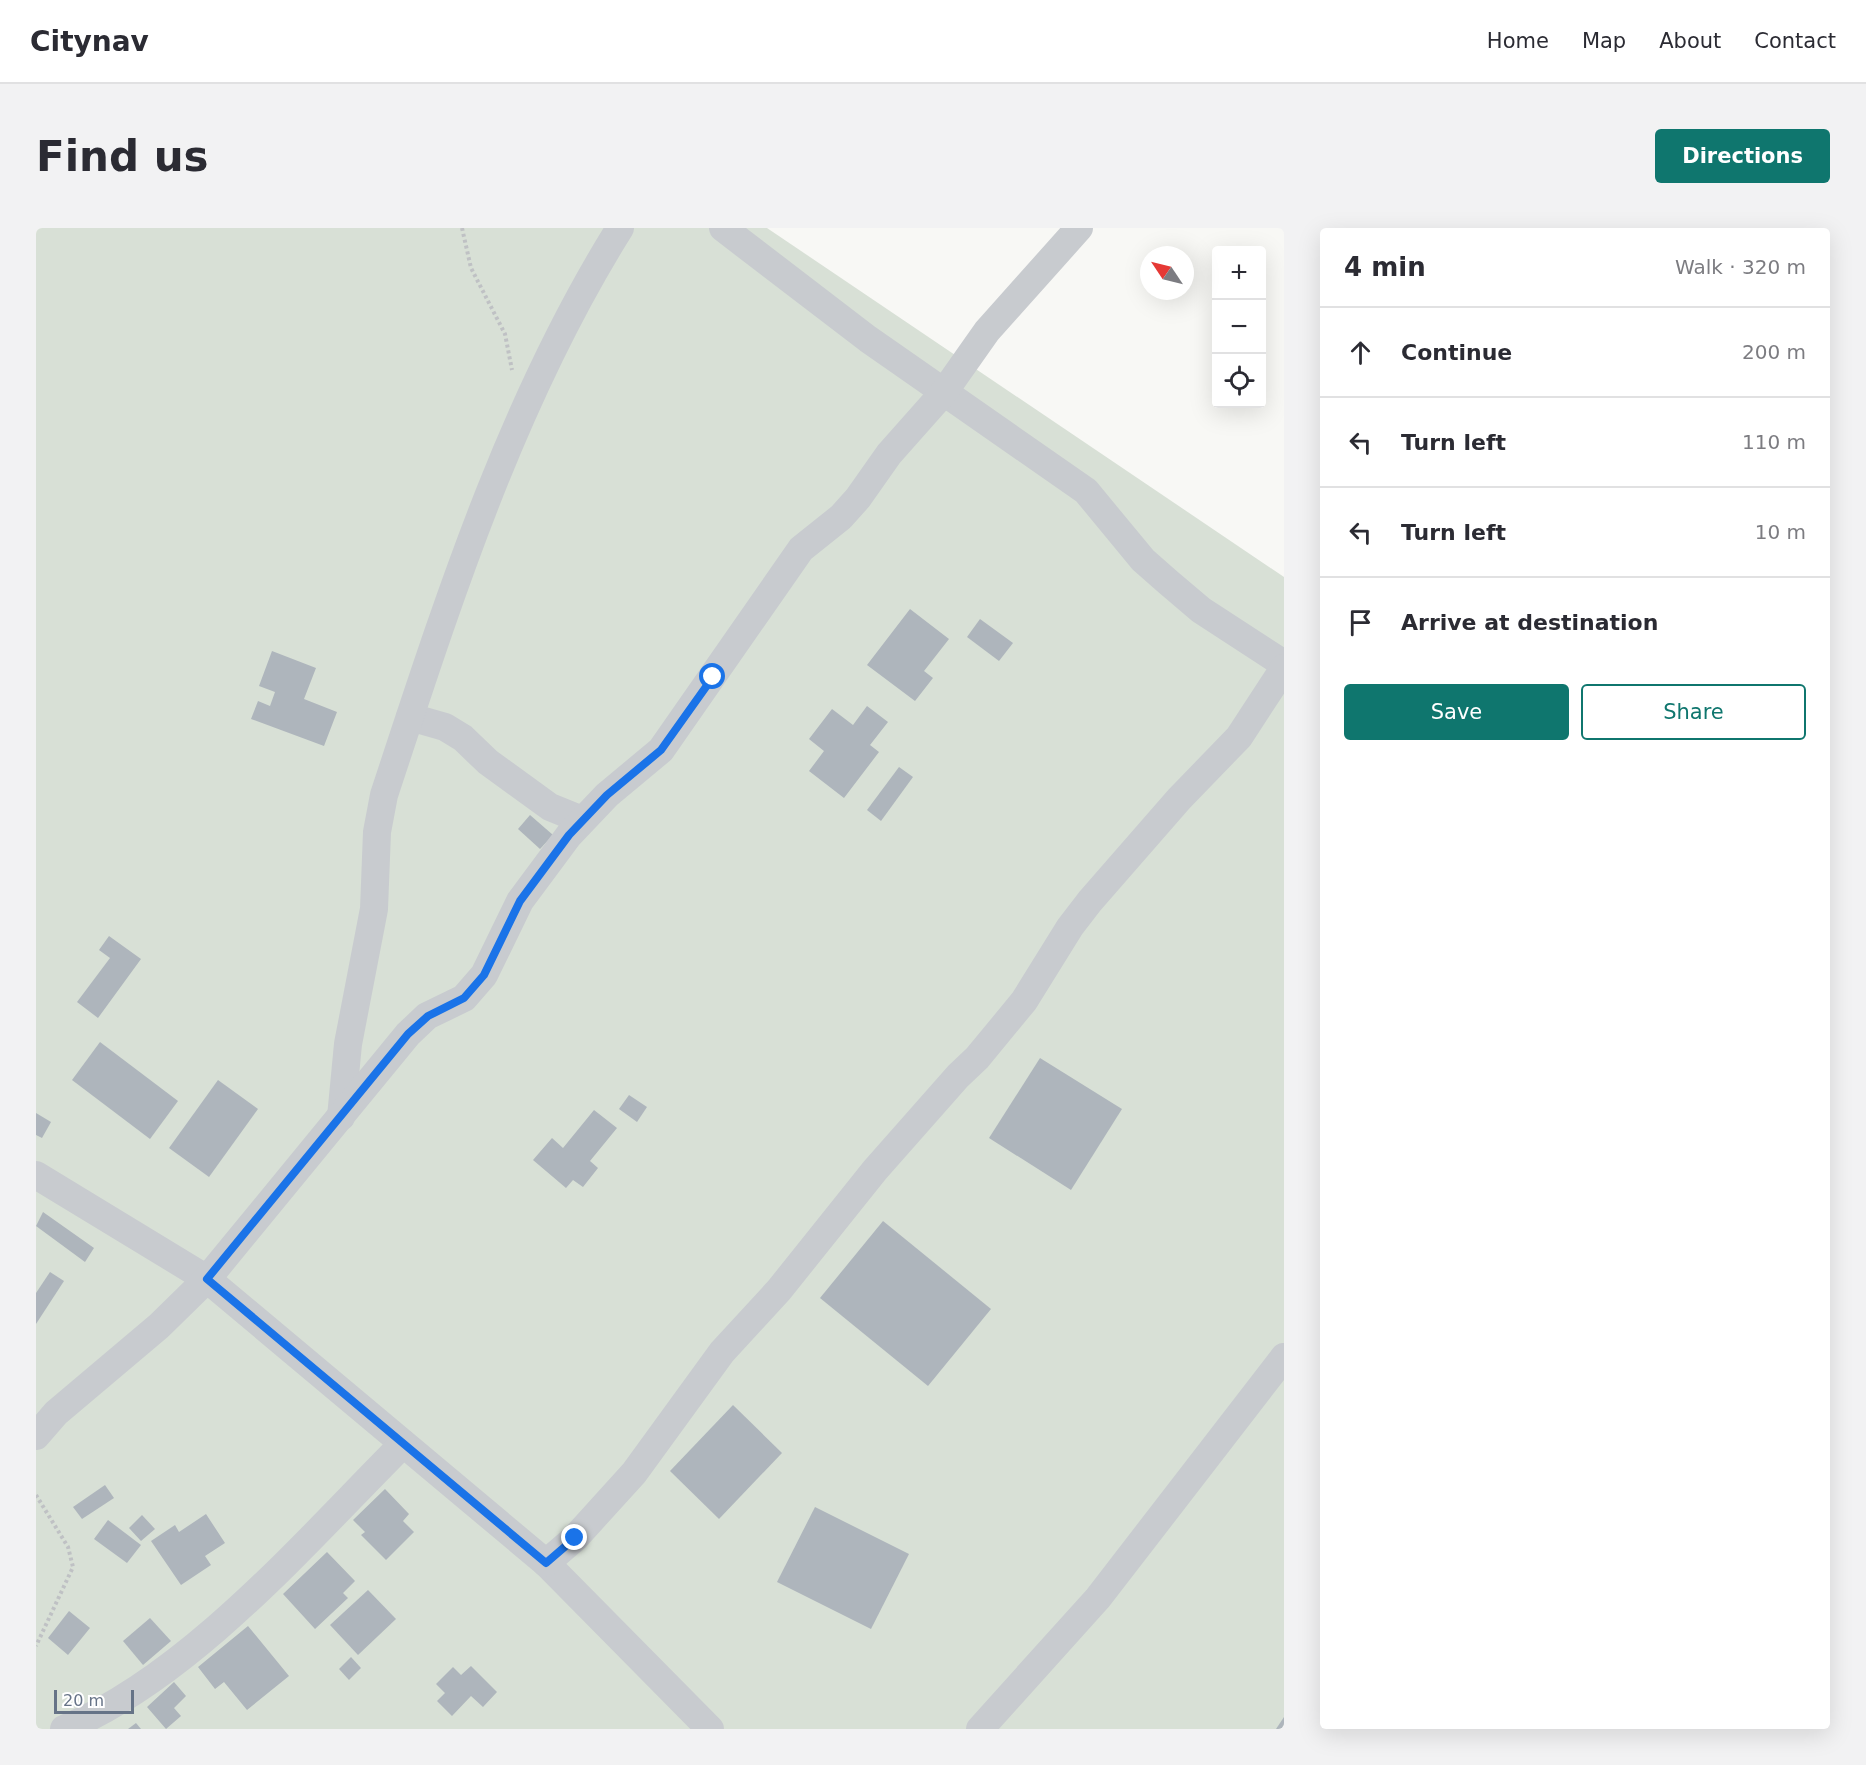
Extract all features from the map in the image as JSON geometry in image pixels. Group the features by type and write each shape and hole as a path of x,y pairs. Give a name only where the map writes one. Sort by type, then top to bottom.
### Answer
{"street":[{"path":"341,1117 348,1044 374,909 379,815 410,717 468,553 531,392 573,309 620,228"},
{"path":"546,1563 575,1538 634,1473 722,1352 779,1290 875,1170 999,1032 1024,1001 1076,918 1179,799 1239,737 1284,666 1201,610 1143,560 1086,491 868,339 723,228"},
{"path":"36,1436 56,1413 159,1326 207,1279 408,1034 428,1016 464,998 484,975 520,901 582,820 661,750 801,549 847,510 889,454 944,392 987,331 1079,228"},
{"path":"410,717 445,727 463,738 489,762 550,807 582,820"},
{"path":"36,1175 207,1279 546,1563 708,1729"},
{"path":"980,1729 1098,1598 1284,1357"},
{"path":"64,1729 111,1705 182,1657 249,1597 403,1444"}],"path":[{"path":"462,228 473,275 505,334 521,417"},
{"path":"36,1495 61,1533 73,1567 36,1646"}],"shaded area":[{"path":"36,228 767,228 1284,577 1284,1729 36,1729"}],"building":[{"path":"910,609 949,639 924,671 933,678 915,701 867,665"},
{"path":"980,619 1013,643 999,661 967,637"},
{"path":"272,651 316,668 304,699 337,712 324,746 251,719 258,701 270,706 275,692 259,686"},
{"path":"867,706 888,722 870,745 879,752 844,798 809,771 824,751 809,739 832,709 853,725"},
{"path":"899,767 913,777 881,821 867,810"},
{"path":"530,815 553,835 540,849 518,829"},
{"path":"109,936 141,959 98,1018 77,1002 110,958 99,950"},
{"path":"100,1042 178,1101 150,1139 72,1080"},
{"path":"1040,1058 1122,1109 1071,1190 989,1138"},
{"path":"218,1080 258,1109 209,1177 169,1148"},
{"path":"629,1095 647,1107 637,1122 619,1109"},
{"path":"594,1110 617,1128 590,1161 598,1168 583,1187 573,1180 566,1188 533,1160 552,1138 563,1148"},
{"path":"36,1113 51,1122 42,1138 36,1135"},
{"path":"43,1212 94,1248 85,1262 36,1226"},
{"path":"883,1221 991,1309 928,1386 820,1298"},
{"path":"50,1272 64,1281 36,1324 36,1293"},
{"path":"733,1405 782,1453 719,1519 670,1471"},
{"path":"105,1485 114,1498 82,1519 73,1507"},
{"path":"385,1489 409,1514 403,1521 414,1532 386,1560 361,1535 365,1532 353,1520"},
{"path":"815,1507 909,1554 871,1629 777,1582"},
{"path":"206,1514 225,1543 205,1556 211,1565 181,1585 151,1541 175,1525 179,1532"},
{"path":"142,1515 155,1529 141,1541 129,1528"},
{"path":"108,1520 141,1545 127,1563 94,1539"},
{"path":"327,1552 355,1581 343,1593 348,1598 315,1629 283,1594"},
{"path":"368,1590 396,1619 358,1655 330,1625"},
{"path":"69,1611 90,1628 68,1655 48,1638"},
{"path":"150,1618 171,1641 143,1665 123,1641"},
{"path":"248,1626 289,1676 247,1710 224,1682 215,1689 198,1667"},
{"path":"351,1657 361,1668 349,1680 339,1669"},
{"path":"471,1666 497,1692 483,1707 471,1696 452,1716 437,1701 445,1693 436,1684 453,1667 461,1675"},
{"path":"174,1682 186,1696 174,1708 181,1716 166,1729 147,1707"},
{"path":"1284,1717 1284,1729 1276,1729"},
{"path":"136,1723 141,1729 128,1729"}],"route":[{"path":"575,1538 546,1563 207,1279 408,1034 428,1016 464,998 484,975 494,960 520,901 569,835 607,795 661,750 713,677"}]}
